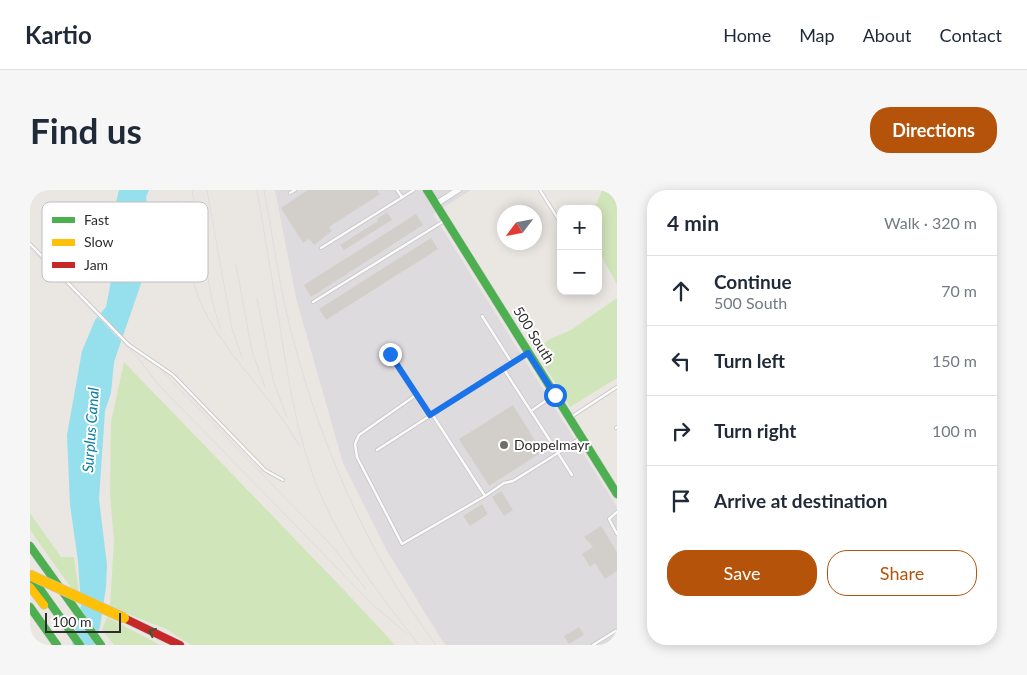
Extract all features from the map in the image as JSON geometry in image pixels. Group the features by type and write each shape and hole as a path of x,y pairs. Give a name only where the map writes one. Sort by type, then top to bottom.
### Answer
{"main road":[{"name":"500 South","path":"427,190 617,494"},
{"path":"30,546 101,645"},
{"path":"30,575 180,645"},
{"path":"30,575 80,645"},
{"path":"30,587 41,602 68,628"},
{"path":"30,607 57,645"}],"street":[{"path":"436,204 458,190"}],"lane":[{"path":"290,193 295,190"},
{"path":"397,190 402,197"},
{"path":"321,248 414,190"},
{"path":"540,190 557,217"},
{"path":"313,302 446,220"},
{"path":"30,244 42,256"},
{"path":"67,282 141,354 173,375 265,470 283,480"},
{"path":"482,316 512,362"},
{"path":"377,450 528,353"},
{"path":"390,354 485,496"},
{"path":"503,368 572,475"},
{"path":"569,418 617,387"},
{"path":"416,394 359,435 355,444 357,457 402,544 504,483 513,482 582,438"},
{"path":"531,411 555,395"},
{"path":"617,512 609,519 617,534"},
{"path":"593,645 617,630"}],"shaded area":[{"path":"275,190 471,190 433,214 617,507 617,645 446,645 441,639 386,549 343,463 296,298"}],"green space":[{"path":"602,190 617,190 617,284 602,257 602,205 594,205"},
{"path":"617,298 617,378 570,407 535,350 550,339 571,330"},
{"path":"124,362 395,645 191,645 166,629 110,607 114,541 110,494 111,422"},
{"path":"30,513 61,557 74,557 79,592 72,589 30,530"},
{"path":"107,617 160,645 114,645 102,630"}],"water":[{"path":"119,190 149,190 146,197 147,202 116,202"},
{"name":"Surplus Canal","path":"111,282 142,282 114,362 111,393 105,411 99,499 107,565 100,627 94,645 72,645 81,605 78,561 70,505 67,435 82,351 95,320 106,307"}],"building":[{"path":"308,190 377,190 380,194 329,227 332,231 314,245 309,239 303,243 281,208"},
{"path":"387,212 392,220 344,250 340,245 378,221 377,219"},
{"path":"416,214 423,225 311,297 304,285"},
{"path":"431,238 438,249 326,320 319,309"},
{"path":"513,405 542,452 489,486 459,439"},
{"path":"501,491 513,510 504,516 492,497"},
{"path":"482,504 488,514 470,526 463,516"},
{"path":"601,526 617,552 617,571 605,579 595,563 590,567 582,554 593,547 584,537"},
{"path":"579,627 584,635 569,644 564,636"}],"railway":[{"path":"192,190 194,202"},
{"path":"207,190 232,329 242,357"},
{"path":"257,190 289,384 303,446 317,486 338,529 362,569 419,645"},
{"path":"264,190 291,331 316,414 331,455 367,534 388,572 436,645"},
{"path":"30,248 42,260"},
{"path":"236,265 252,351 265,387"},
{"path":"208,278 220,328"},
{"path":"63,282 138,358 157,383 371,603 406,633"},
{"path":"193,282 203,308 213,326 276,411 299,446"},
{"path":"257,298 273,380 287,417"},
{"path":"162,371 333,547 365,588"}],"traffic: fast":[{"path":"427,190 617,494"},
{"path":"30,546 101,645"},
{"path":"30,575 80,645"},
{"path":"30,607 57,645"}],"traffic: slow":[{"path":"30,575 124,618"},
{"path":"30,587 44,605"}],"traffic: jam":[{"path":"124,618 180,645"}],"place":[{"name":"Doppelmayr","path":"504,445"}],"route":[{"path":"390,354 430,415 528,353 555,395"}]}
